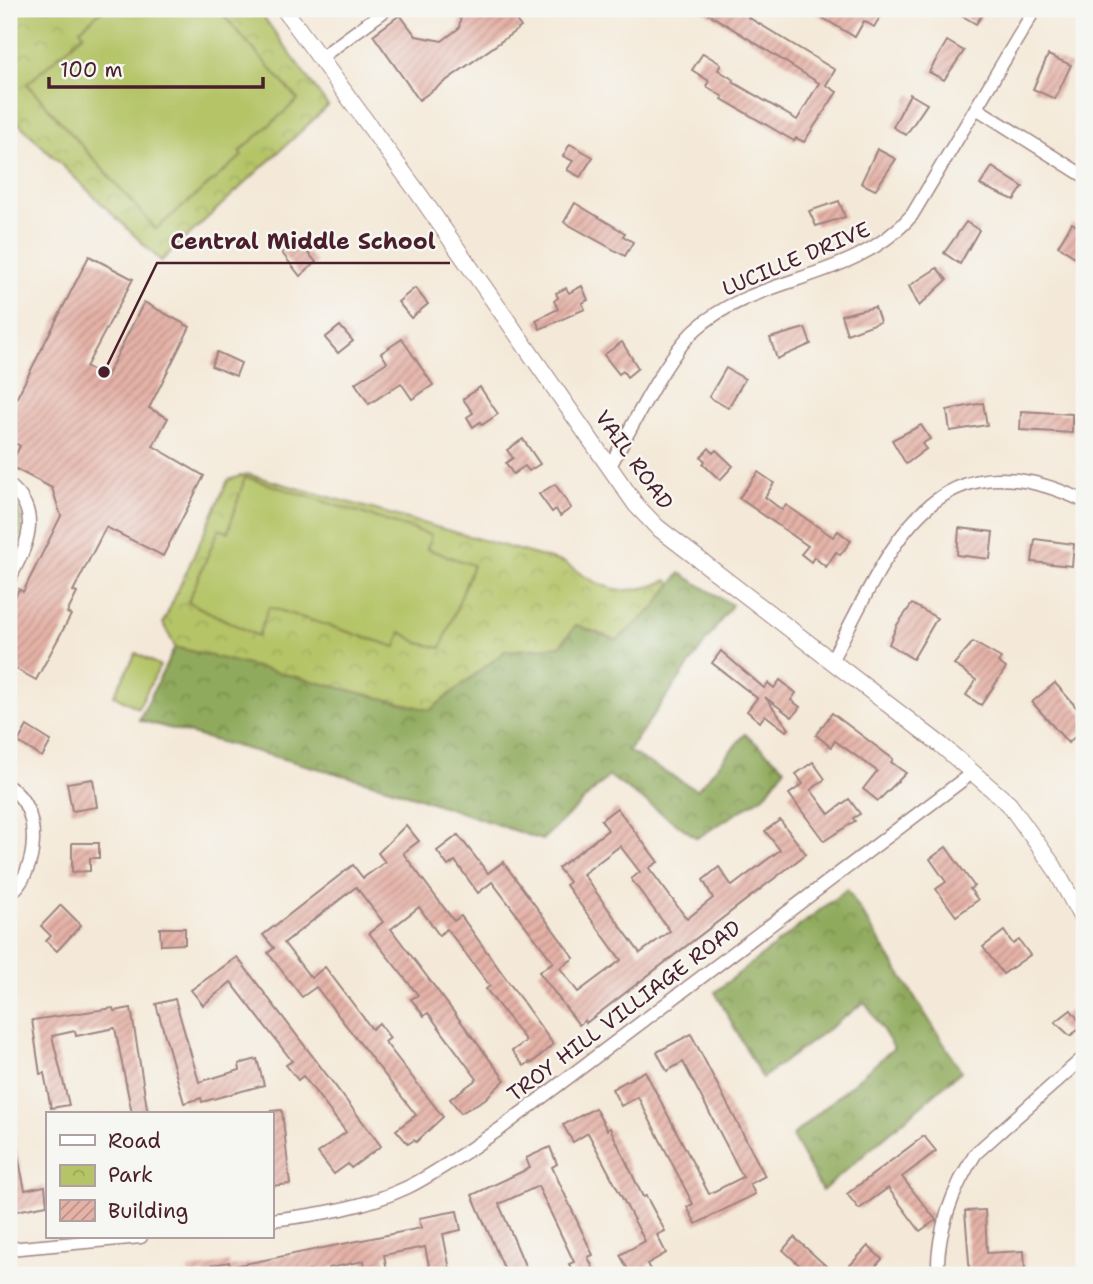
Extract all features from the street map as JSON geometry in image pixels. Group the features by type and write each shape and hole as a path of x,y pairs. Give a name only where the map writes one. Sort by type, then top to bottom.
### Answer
{"street":[{"name":"VAIL ROAD","path":"284,9 636,505 657,527 941,745 1009,804 1033,834 1084,922"},
{"path":"320,58 387,9"},
{"name":"LUCILLE DRIVE","path":"610,466 670,364 695,330 743,301 868,253 884,243 912,215 1035,9"},
{"path":"976,108 1084,176"},
{"path":"831,661 894,543 919,513 937,499 969,484 1008,479 1056,488 1084,501"},
{"path":"9,485 25,502 30,533 9,580"},
{"name":"TROY HILL VILLIAGE ROAD","path":"273,1220 363,1204 409,1186 455,1158 500,1129 972,773"},
{"path":"9,787 25,802 32,830 26,872 17,889 9,895"},
{"path":"938,1275 943,1228 965,1170 989,1139 1084,1057"},
{"path":"9,1248 129,1238"}],"green space":[{"path":"9,9 258,9 328,106 161,261 9,114"},
{"path":"104,9 218,9 298,100 239,152 242,156 156,229 27,84 84,34 80,29"},
{"path":"247,474 565,563 591,580 614,589 639,589 668,580 671,584 654,608 617,640 576,625 560,646 505,651 430,710 175,647 163,623 228,480"},
{"path":"245,477 431,535 427,549 473,565 441,648 419,643 401,632 396,647 269,607 258,636 188,602 219,529 228,532"},
{"path":"9,495 20,513 21,533 17,547 9,543"},
{"path":"680,573 732,605 628,751 697,790 745,734 785,768 764,796 697,838 609,776 542,840 387,787 139,720 175,647 430,710 505,651 560,646 576,625 654,608"},
{"path":"136,653 160,666 138,708 114,695"},
{"path":"847,889 961,1071 822,1191 792,1136 894,1048 865,1002 762,1078 715,992"}],"building":[{"path":"462,9 508,9 521,27 419,100 373,35 400,15 416,36 442,41 459,28"},
{"path":"701,9 740,9 750,15 748,17 835,70 826,85 837,92 804,142 796,138 794,141 722,99 723,97 706,86 709,81 692,70 703,53 721,64 718,70 734,80 733,82 797,120 819,83"},
{"path":"808,9 848,9 858,15 862,9 885,9 874,27 864,21 855,37"},
{"path":"951,9 986,9 976,24"},
{"path":"947,41 964,51 944,80 929,72"},
{"path":"1048,55 1071,65 1055,99 1033,89"},
{"path":"910,94 927,104 906,135 893,127"},
{"path":"570,144 593,157 580,177 567,170 573,161 563,156"},
{"path":"877,149 896,159 875,190 861,183"},
{"path":"992,167 1023,187 1014,200 980,185"},
{"path":"839,201 845,217 816,226 809,211"},
{"path":"575,203 625,233 623,236 633,242 625,256 564,222"},
{"path":"966,222 979,230 960,264 944,253"},
{"path":"1072,223 1084,231 1084,263 1058,246"},
{"path":"297,240 316,262 300,276 282,253"},
{"path":"89,256 133,279 86,367 106,377 144,302 190,327 149,408 168,418 153,446 204,476 163,556 106,527 73,591 77,593 67,613 71,615 36,680 9,665 9,609 19,589 23,592 61,516 52,488 10,466 20,446 9,440 9,413"},
{"path":"937,268 947,280 919,306 909,286"},
{"path":"582,286 588,300 582,303 585,309 540,329 536,320 558,309 554,301 558,298 556,293 566,288 569,293"},
{"path":"415,288 428,304 411,318 398,302"},
{"path":"875,307 880,322 847,334 841,315"},
{"path":"340,326 353,341 338,353 325,338"},
{"path":"805,328 811,344 777,359 770,338"},
{"path":"402,339 433,385 412,399 401,383 369,404 355,383 387,362 381,353"},
{"path":"622,342 638,368 627,377 623,371 619,374 604,355"},
{"path":"217,352 241,363 236,376 211,366"},
{"path":"726,368 745,379 728,408 709,397"},
{"path":"480,387 498,414 482,425 480,422 473,427 467,417 473,413 463,399"},
{"path":"983,403 987,425 950,431 947,410"},
{"path":"1021,411 1072,414 1072,433 1020,430"},
{"path":"921,425 930,439 922,444 926,449 906,464 892,440"},
{"path":"523,439 540,464 529,471 525,466 513,474 506,463 513,458 507,450"},
{"path":"709,448 713,453 716,450 733,466 720,480 703,464 705,461 701,457"},
{"path":"758,472 774,483 765,497 782,510 786,505 833,537 838,531 851,541 840,555 836,552 826,567 814,557 811,562 801,554 808,546 739,498"},
{"path":"555,484 571,508 560,516 556,509 552,512 539,494"},
{"path":"959,528 993,532 990,559 957,555"},
{"path":"1035,539 1074,544 1072,566 1032,562"},
{"path":"912,604 937,618 913,659 889,644 897,625"},
{"path":"973,642 1001,658 998,662 1006,668 981,705 966,695 976,680 954,664"},
{"path":"721,651 764,688 768,683 774,688 780,680 796,693 791,700 800,707 792,717 765,697 789,729 786,731 765,715 760,722 747,711 757,698 712,663"},
{"path":"1055,683 1084,716 1084,729 1068,743 1032,702"},
{"path":"832,713 893,759 891,762 906,773 878,801 863,789 877,771 835,741 831,747 816,735"},
{"path":"27,726 51,741 42,757 18,742"},
{"path":"813,762 825,779 811,790 829,814 849,799 860,814 853,818 855,821 824,841 789,794 803,784 796,774"},
{"path":"93,779 97,807 72,811 67,783"},
{"path":"617,808 658,862 649,868 687,919 713,898 703,880 719,867 732,886 780,850 765,831 780,820 806,854 586,1023 585,1020 579,1025 539,972 553,962 492,882 478,893 455,861 448,866 437,851 458,835 488,873 503,862 574,958 560,968 578,992 621,960 566,885 569,882 558,868 608,830 601,820","holes":["620,846 640,872 631,879 670,931 640,953 583,874"]},
{"path":"406,825 419,841 403,853 454,921 461,916 553,1044 531,1064 530,1062 524,1066 512,1051 526,1041 486,989 490,986 447,929 439,935 419,907 391,929 505,1080 485,1099 461,1113 450,1099 477,1079 428,1013 424,1016 411,999 418,995 369,933 383,922 356,887 284,943 311,978 325,967 372,1029 379,1023 390,1038 385,1042 443,1117 416,1142 414,1140 408,1144 396,1130 416,1115 316,987 302,997 268,953 274,948 263,935 353,865 363,878 385,862 378,853"},
{"path":"72,843 99,843 99,858 90,858 90,871 72,872"},
{"path":"946,847 974,886 970,889 978,900 956,916 936,889 946,882 930,859"},
{"path":"61,905 81,925 57,951 46,941 51,936 41,926"},
{"path":"160,928 185,928 185,944 161,945"},
{"path":"1004,931 1013,944 1019,940 1030,955 1003,974 983,947"},
{"path":"237,957 381,1146 351,1168 348,1164 334,1174 318,1153 346,1132 303,1076 298,1080 286,1065 292,1061 231,982 203,1005 191,990"},
{"path":"175,999 199,1082 240,1070 239,1064 257,1059 264,1085 202,1102 201,1098 184,1103 156,1004"},
{"path":"113,1008 114,1011 131,1008 148,1112 132,1112 115,1028 76,1036 75,1031 52,1036 69,1105 51,1108 44,1073 40,1074 32,1020"},
{"path":"1071,1010 1083,1026 1070,1036 1055,1022"},
{"path":"691,1034 765,1176 750,1184 755,1194 696,1224 687,1207 693,1204 638,1097 621,1106 612,1089 645,1071 709,1194 743,1177 683,1062 667,1071 657,1052"},
{"path":"595,1108 607,1130 610,1128 643,1197 646,1196 665,1231 657,1235 666,1253 647,1264 653,1275 631,1275 620,1255 645,1241 588,1133 573,1142 563,1125"},
{"path":"282,1110 290,1184 273,1186 271,1111"},
{"path":"924,1136 936,1151 902,1177 936,1220 920,1231 888,1188 859,1209 847,1194"},
{"path":"9,1137 14,1137 25,1190 45,1186 46,1205 11,1212"},
{"path":"550,1147 557,1164 552,1167 593,1255 588,1257 596,1275 574,1275 569,1264 574,1262 538,1186 499,1204 529,1275 507,1275 472,1195 530,1168 526,1158"},
{"path":"985,1210 987,1253 1024,1251 1025,1269 970,1275 965,1211"},
{"path":"457,1211 461,1230 443,1234 451,1275 431,1275 425,1247 384,1255 388,1275 367,1275 364,1261 329,1268 331,1275 311,1275 311,1271 291,1275 189,1275 188,1270 229,1262 230,1267 421,1228 419,1218"},
{"path":"794,1237 836,1275 810,1275 783,1250"},
{"path":"868,1246 882,1259 868,1275 841,1275"}],"place":[{"name":"Central Middle School","path":"104,372"}]}
